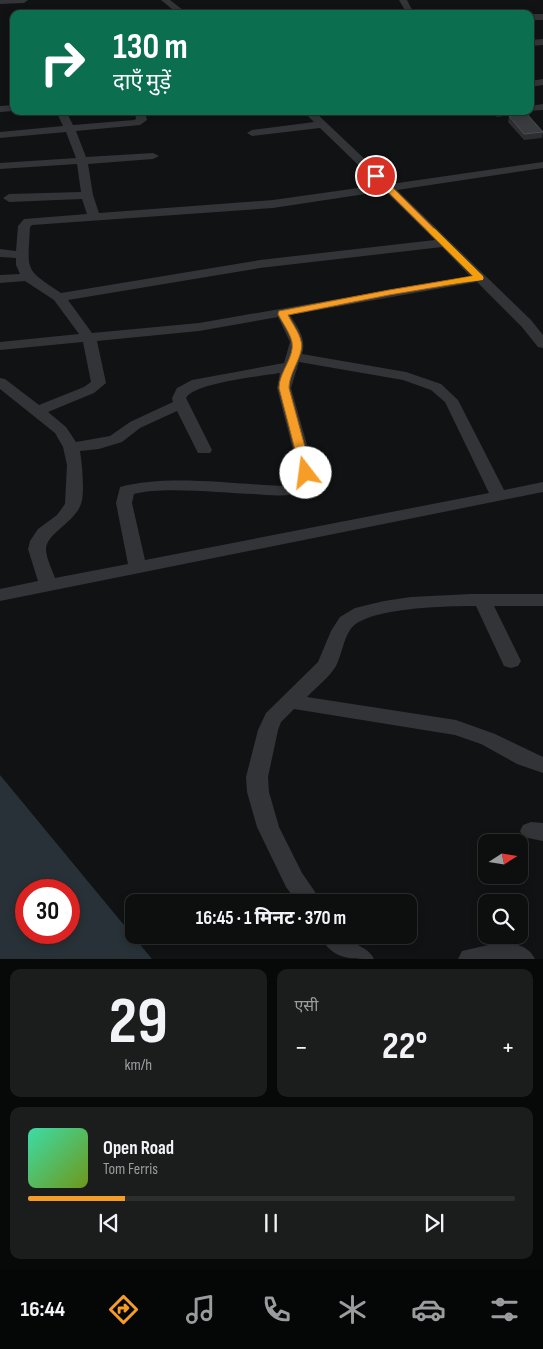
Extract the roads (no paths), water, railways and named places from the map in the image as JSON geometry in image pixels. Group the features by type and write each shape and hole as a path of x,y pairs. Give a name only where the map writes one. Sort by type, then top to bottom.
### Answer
{"street":[{"path":"0,1 24,0"},
{"path":"165,0 179,10"},
{"path":"63,115 82,160 87,195 94,217"},
{"path":"0,136 136,123 142,120 141,115"},
{"path":"312,115 526,323 543,344"},
{"path":"252,133 322,124"},
{"path":"0,166 153,156"},
{"path":"36,412 89,390 99,383 89,338 59,298 28,276 22,265 23,230 28,222 273,204 387,186 543,165"},
{"path":"9,198 87,195"},
{"path":"59,298 260,264 444,243"},
{"path":"0,253 23,255"},
{"path":"0,279 28,276"},
{"path":"0,346 199,327 282,314 389,292 479,278"},
{"path":"138,567 124,503 126,491 131,488 153,486 282,491 298,488 307,482 284,388 284,378 297,350 297,342 282,314"},
{"path":"204,450 181,404 180,398 182,391 197,383 291,362 398,374 436,387 451,400 498,495"},
{"path":"0,382 61,430 71,447 74,465 73,504 63,519 44,533 38,541 36,549 48,586"},
{"path":"71,447 99,444 116,439 134,425 181,404"},
{"path":"0,595 543,487"},
{"path":"304,894 280,856 268,827 258,792 257,777 268,730 273,718 326,666 332,655 340,630 348,621 359,615 392,606 543,600"},
{"path":"482,601 511,661"},
{"path":"289,701 473,733 524,758 543,765"},
{"path":"338,944 362,959"},
{"path":"470,959 498,954 518,955 523,959"}]}
